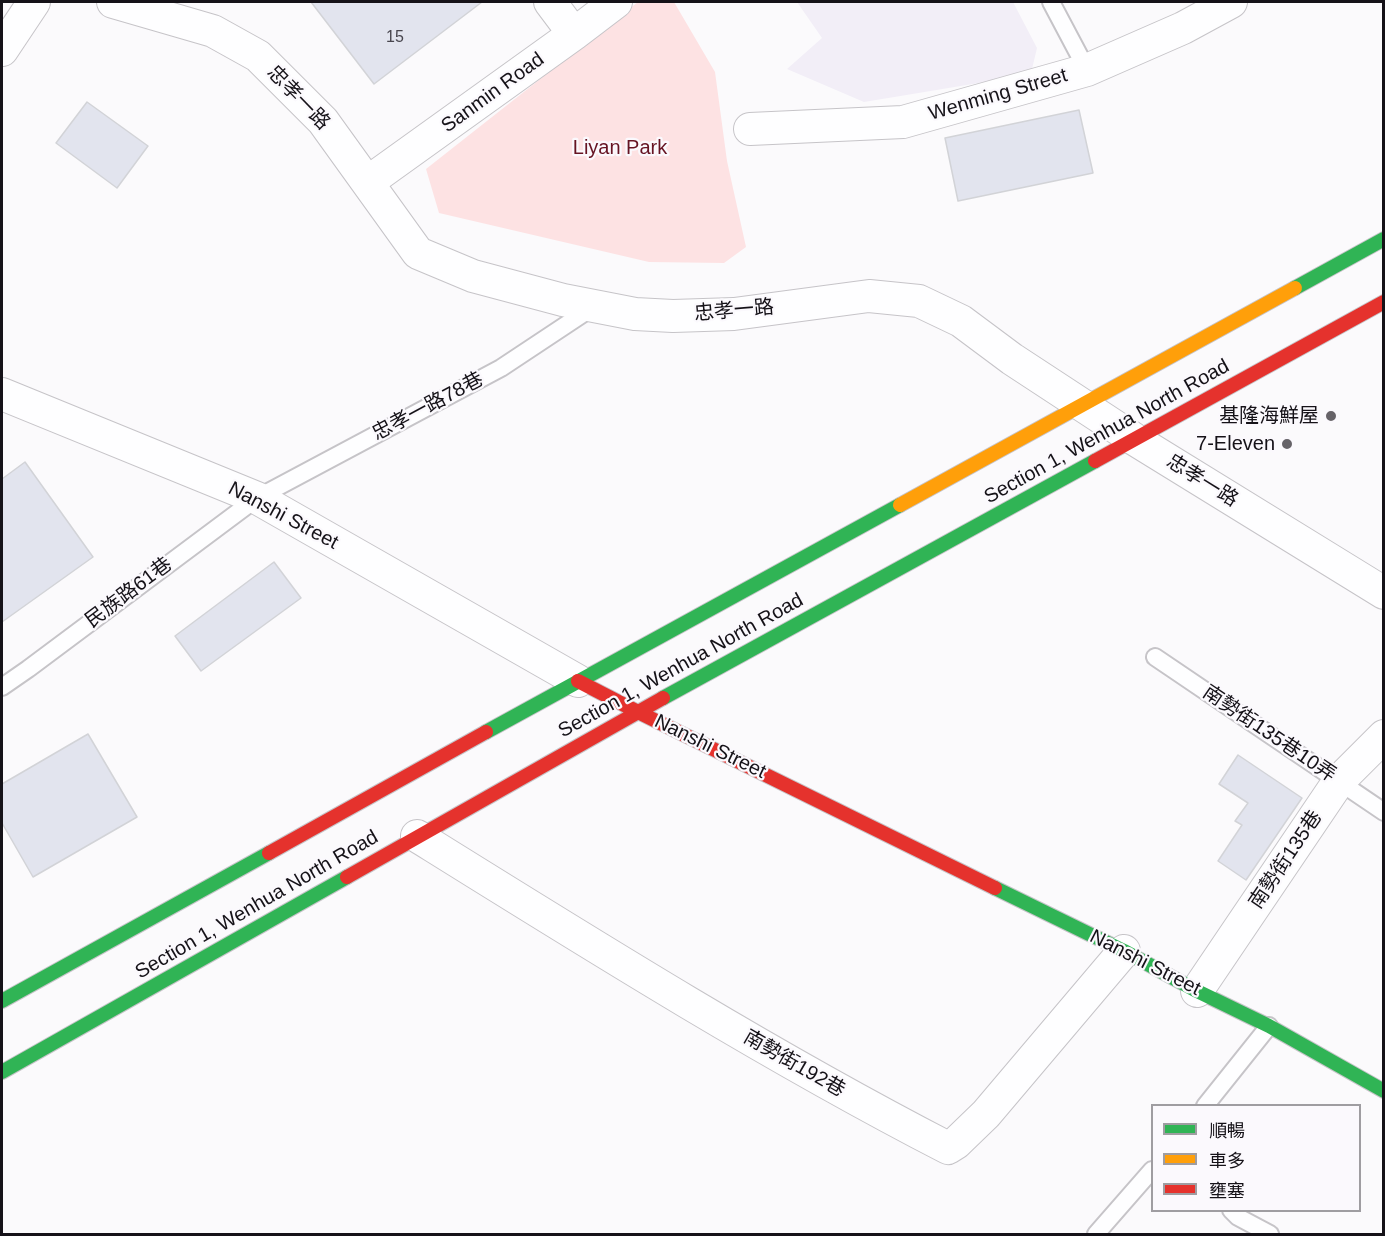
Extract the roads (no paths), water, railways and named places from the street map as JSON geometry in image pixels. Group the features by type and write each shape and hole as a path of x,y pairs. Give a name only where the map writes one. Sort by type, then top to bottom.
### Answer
{"main road":[{"name":"Section 1, Wenhua North Road","path":"2,1001 578,681 1383,239"},
{"name":"Section 1, Wenhua North Road","path":"2,1072 638,712 1383,302"},
{"name":"Nanshi Street","path":"578,681 1124,951 1197,991 1269,1026 1383,1091"}],"street":[{"path":"2,50 34,2"},
{"name":"忠孝一路","path":"113,2 213,31 258,56 323,121 418,253 474,276 563,300 635,314 674,316 734,314 869,296 919,301 961,321 1012,359 1134,439 1383,593"},
{"path":"550,2 574,34"},
{"name":"Sanmin Road","path":"368,182 616,2"},
{"name":"Wenming Street","path":"750,129 903,122 1087,70 1183,28 1231,2"},
{"name":"Nanshi Street","path":"2,394 257,498 578,681"},
{"name":"南勢街135巷","path":"1197,991 1339,781 1383,736"},
{"name":"南勢街192巷","path":"417,837 647,979 869,1107 948,1148 986,1114 1124,951"}],"lane":[{"path":"1051,2 1087,70"},
{"name":"忠孝一路78巷","path":"257,498 501,368 594,306"},
{"name":"民族路61巷","path":"2,687 257,498"},
{"name":"南勢街135巷10弄","path":"1155,657 1383,812"},
{"path":"1207,1104 1269,1026"},
{"path":"1096,1234 1151,1171"},
{"path":"1233,1212 1270,1234"}],"place":[{"name":"基隆海鮮屋","path":"1331,416"},
{"name":"7-Eleven","path":"1287,444"}],"park label":[{"name":"Liyan Park","path":"620,148"}]}
